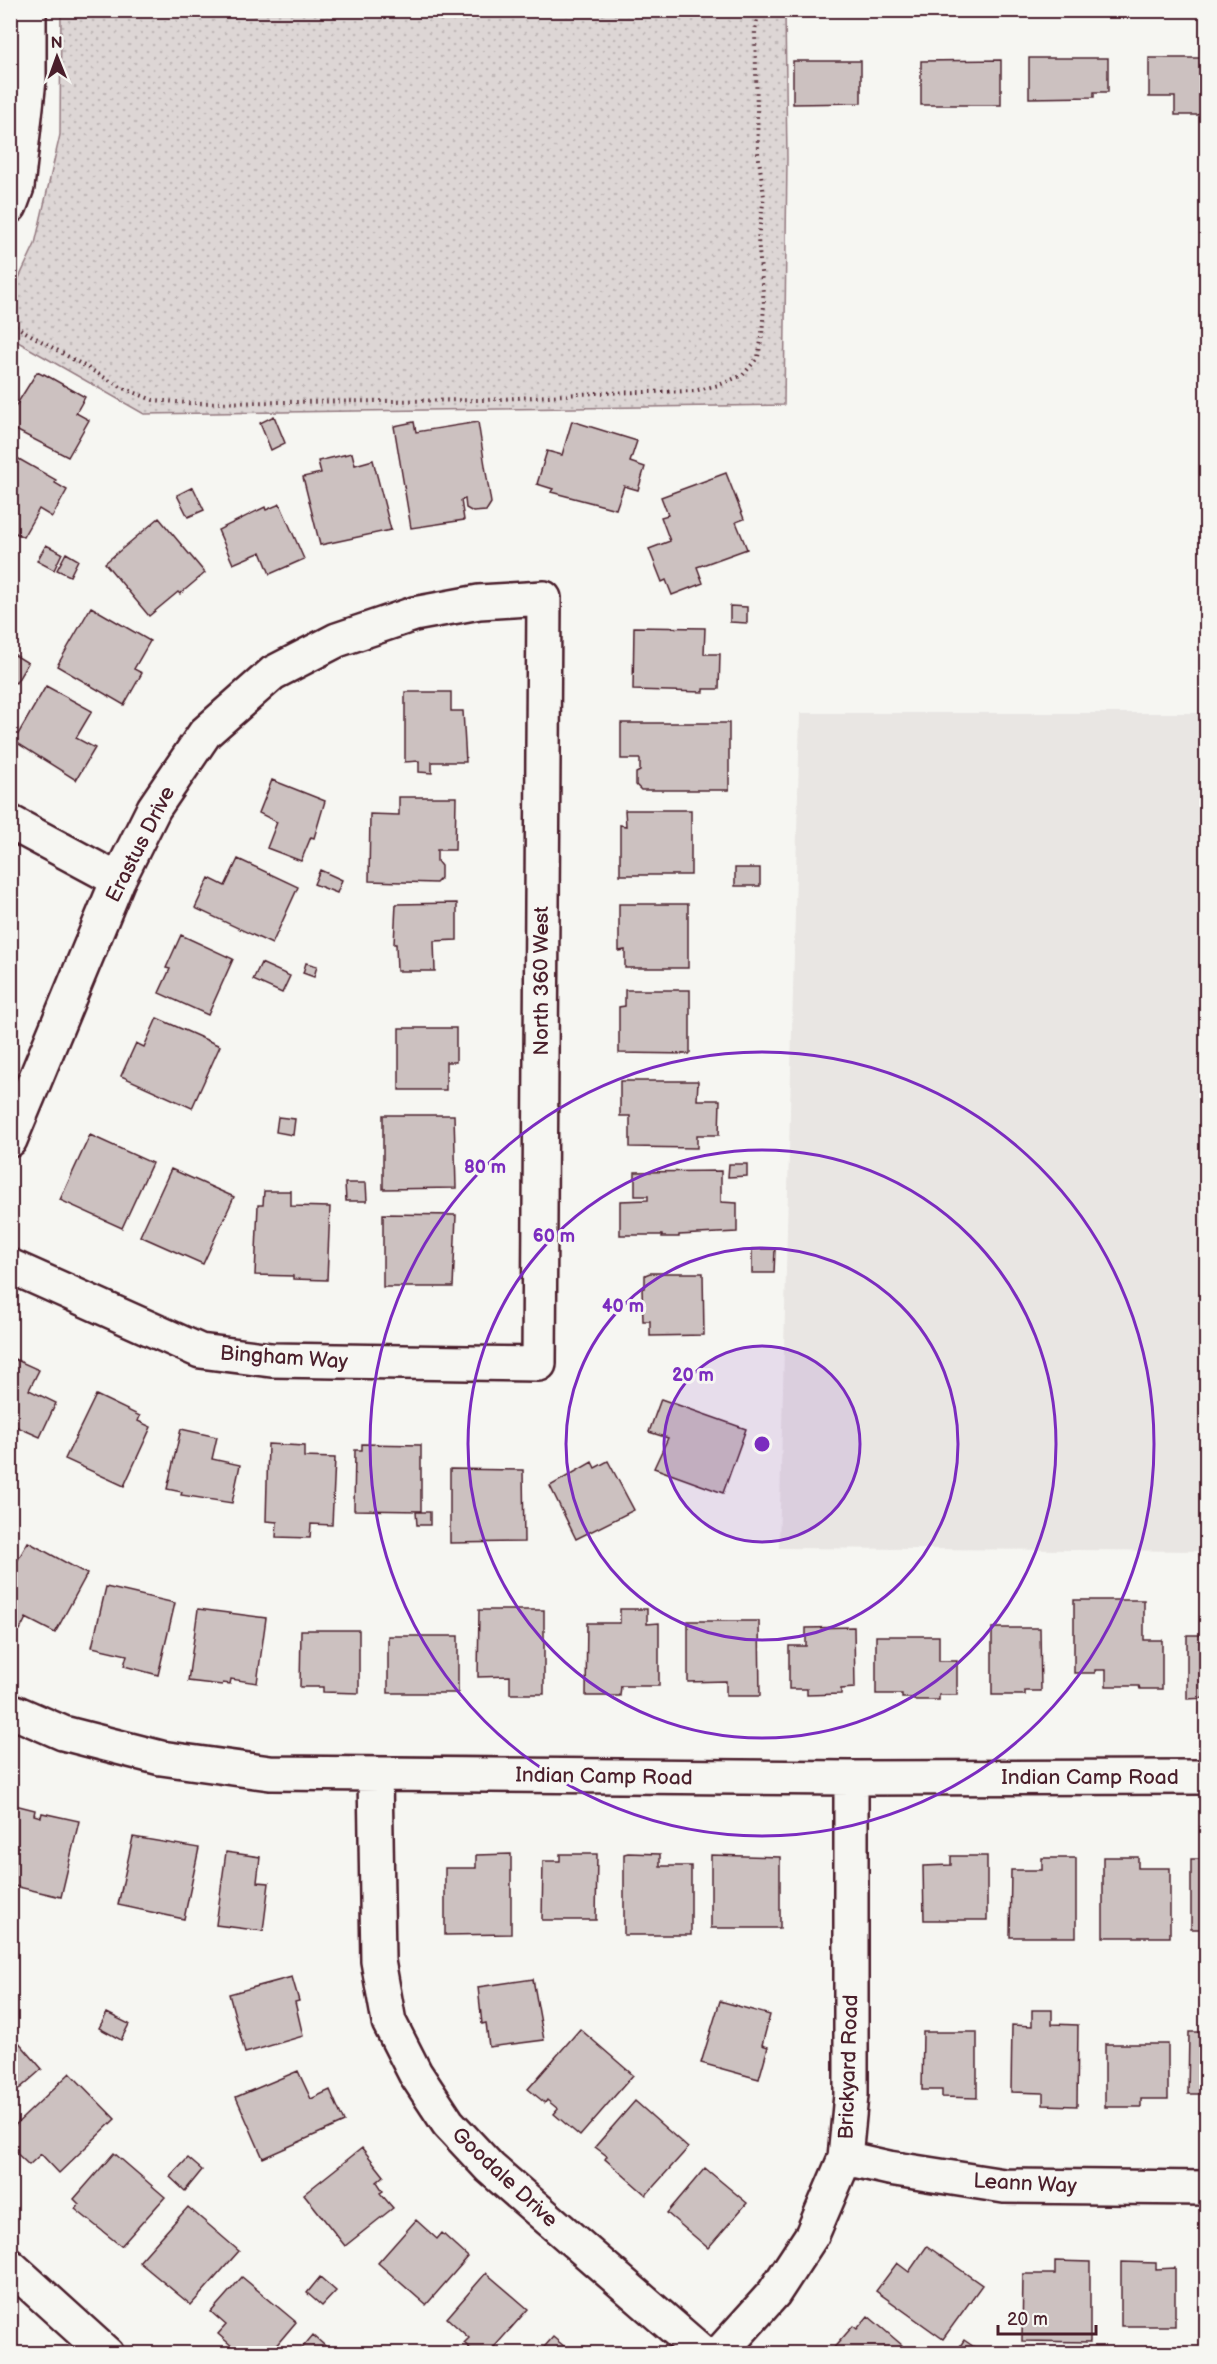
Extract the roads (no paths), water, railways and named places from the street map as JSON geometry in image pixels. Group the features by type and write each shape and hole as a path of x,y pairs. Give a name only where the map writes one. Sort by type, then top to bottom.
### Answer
{"street":[{"path":"10,206 16,187 29,80 29,10"},
{"name":"Erastus Drive","path":"10,1140 118,880 154,808 206,733 273,673 337,640 414,614 479,602 544,598"},
{"name":"North 360 West","path":"539,1364 544,598"},
{"path":"10,822 118,880"},
{"name":"Bingham Way","path":"10,1266 200,1351 271,1360 539,1364"},
{"name":"Indian Camp Road","path":"10,1710 63,1733 160,1758 270,1773 851,1778 1206,1777"},
{"name":"Goodale Drive","path":"375,1774 378,1961 389,2022 415,2073 448,2123 489,2168 704,2354"},
{"name":"Brickyard Road","path":"719,2354 774,2293 812,2235 845,2158 851,2096 851,1778"},
{"name":"Leann Way","path":"845,2158 889,2168 1004,2186 1206,2188"},
{"path":"10,2266 106,2354"}]}
